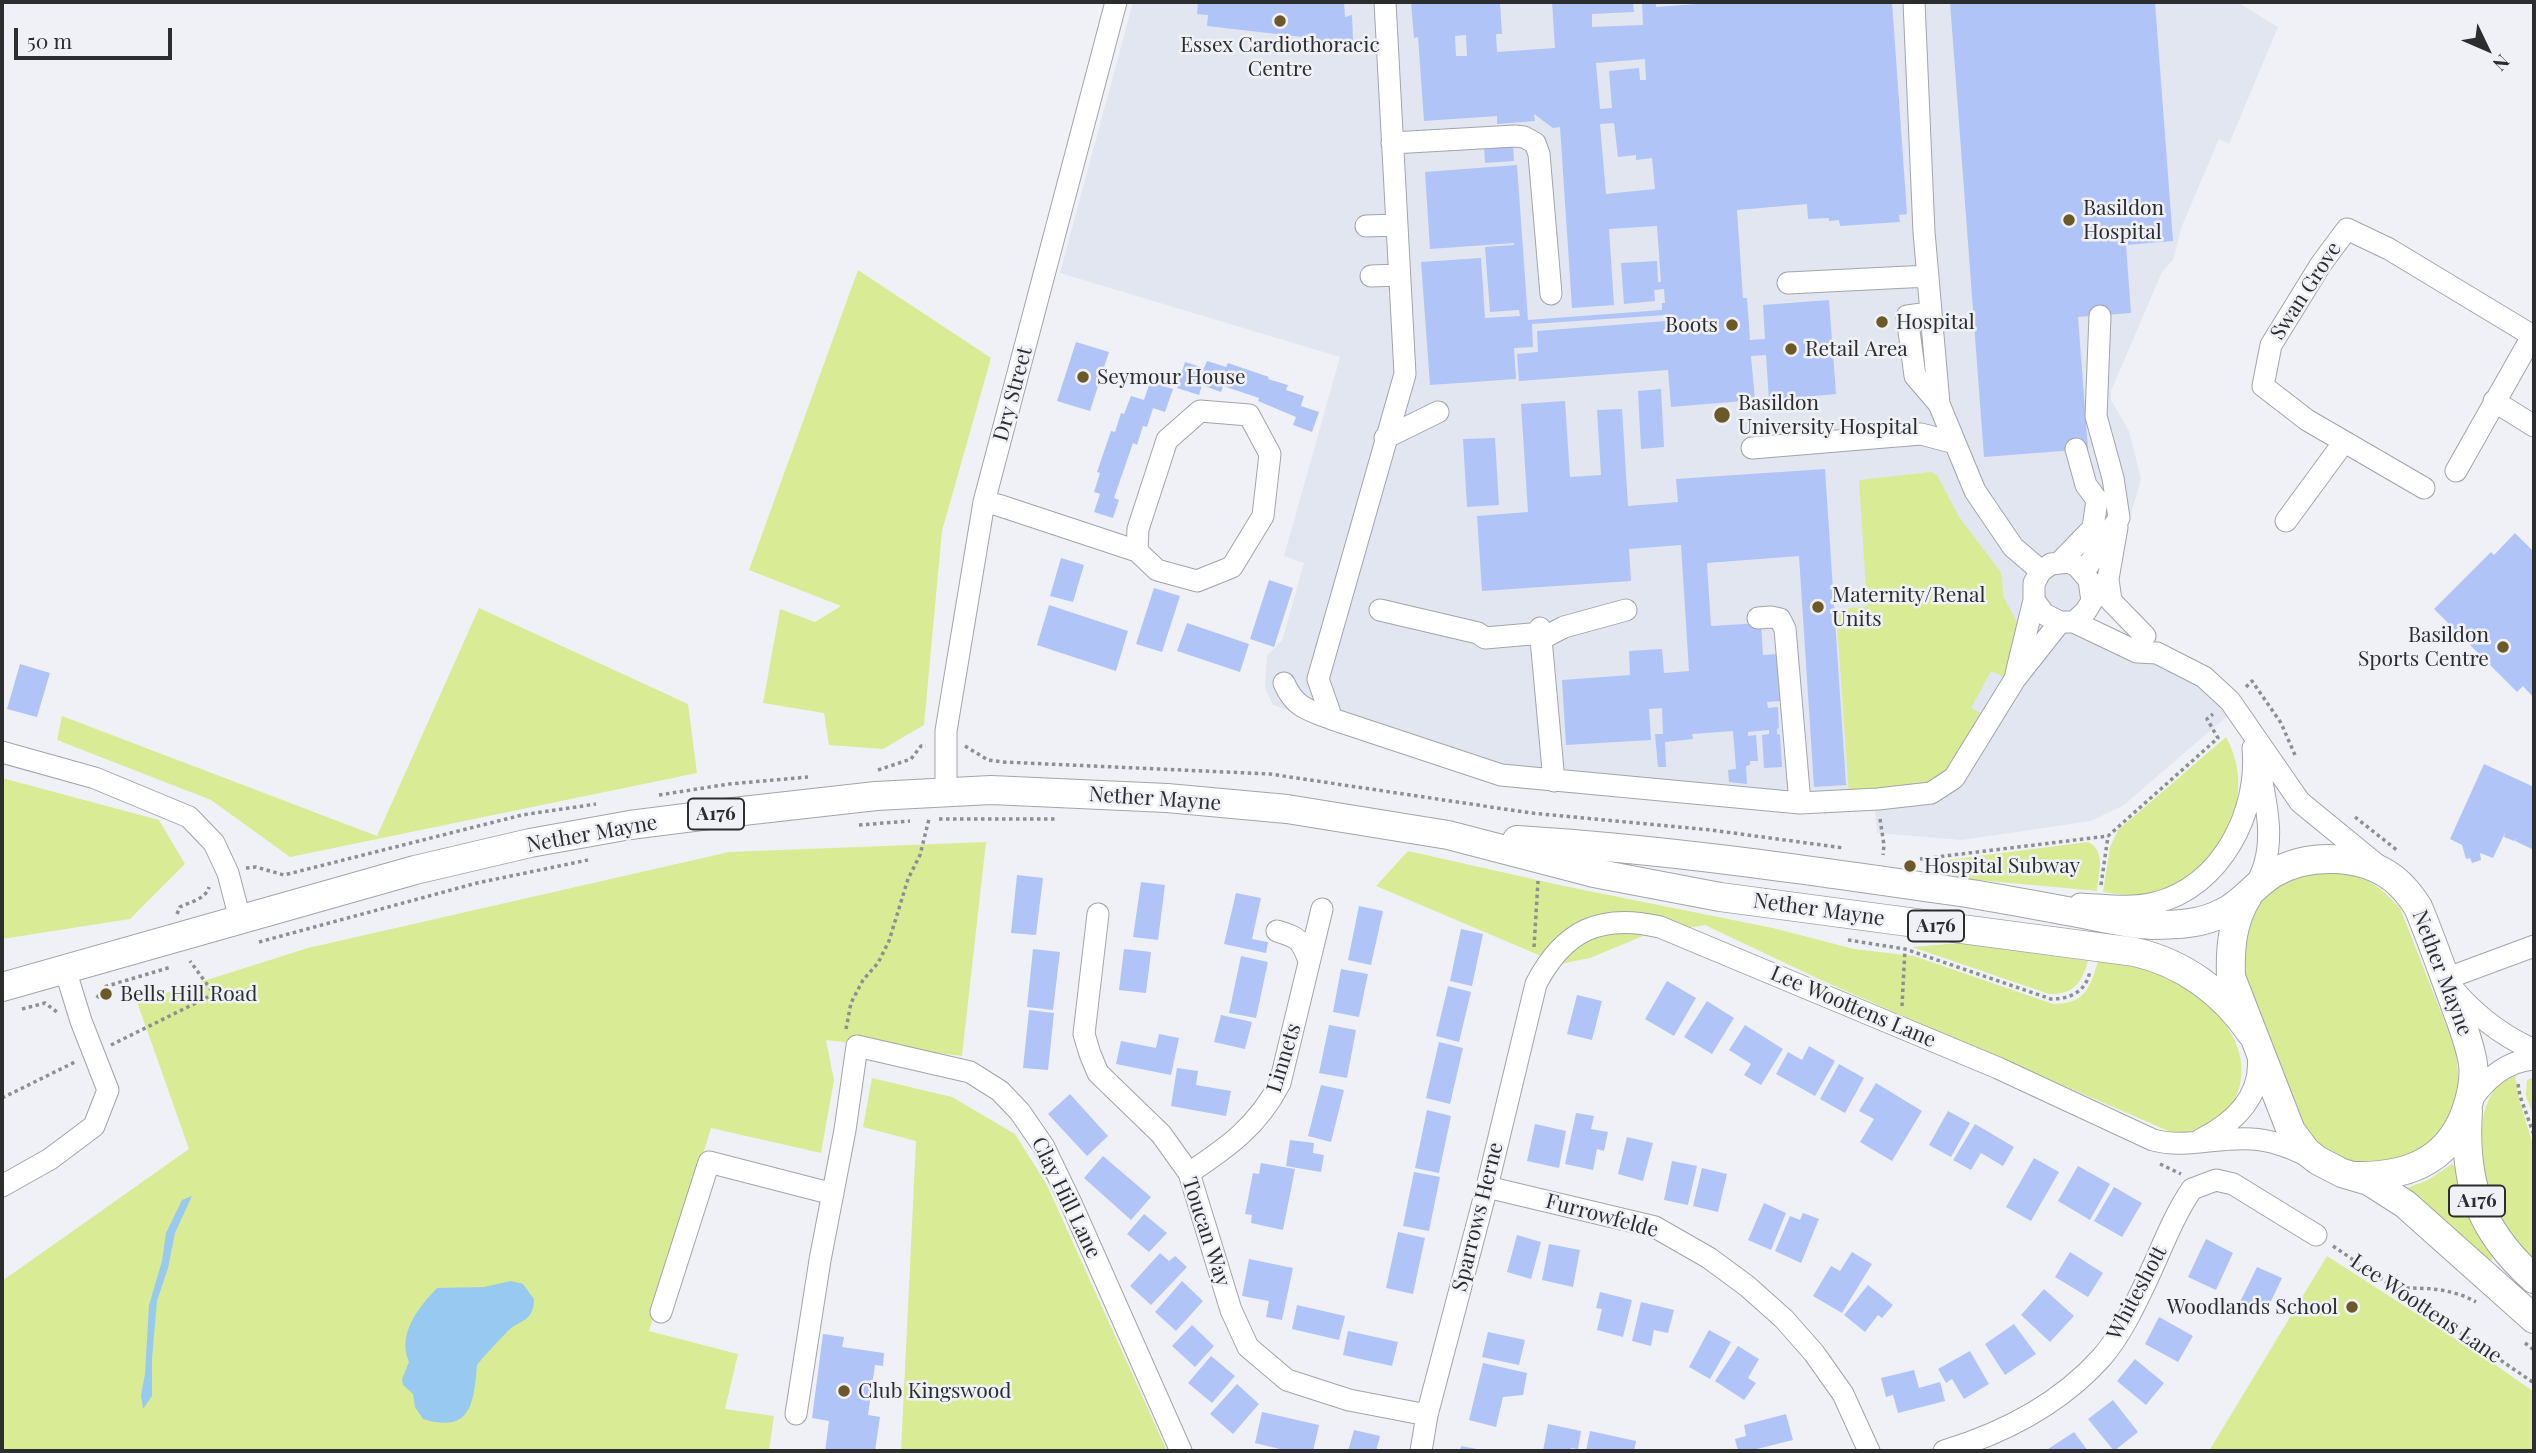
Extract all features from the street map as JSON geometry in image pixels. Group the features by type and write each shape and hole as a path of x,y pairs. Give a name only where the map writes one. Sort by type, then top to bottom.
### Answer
{"main road":[{"name":"Nether Mayne","path":"7,999 65,970 415,870 530,843 630,825 876,796 991,790 1167,797 1287,808 1448,835 1594,873 1720,897 2108,948 2155,957 2173,964 2225,1000 2255,1041"},
{"name":"Nether Mayne","path":"1448,835 1597,845 2016,901 2124,922 2168,925 2193,922 2224,912 2277,871 2296,862 2320,858 2372,867 2392,877 2407,891 2418,907 2469,1044 2474,1080 2463,1119 2448,1143 2437,1154 2420,1166 2380,1177 2355,1176"},
{"name":"Nether Mayne","path":"2251,891 2241,907 2234,929 2230,953 2231,976 2291,1131 2306,1151 2317,1160 2380,1188 2405,1204 2525,1327"},
{"name":"Nether Mayne","path":"2468,1105 2468,1162 2480,1210 2501,1246 2534,1279"}],"street":[{"name":"Dry Street","path":"946,792 946,731 984,502 1116,2"},
{"path":"1332,719 1318,679 1405,374 1385,2"},
{"path":"1284,683 1290,697 1302,708 1501,775 1800,803 1931,793 1954,778 2015,679 2067,622 2086,611 2092,601 2089,580 2077,566 2050,566 2013,547 1975,491 1939,404 1930,313 1914,2"},
{"path":"1392,143 1515,136 1535,143 1539,154 1550,294"},
{"path":"1366,226 1396,225"},
{"name":"Swan Grove","path":"2424,488 2307,420 2263,386 2271,345 2347,229 2389,249 2534,335"},
{"path":"1370,276 1399,275"},
{"path":"1788,283 1928,276"},
{"path":"2100,316 2096,416 2113,478 2119,518 2108,579 2111,601 2151,644"},
{"path":"2456,471 2534,335"},
{"path":"2494,401 2534,426"},
{"path":"984,502 1137,551 1157,570 1196,581 1232,567 1263,516 1270,454 1249,415 1200,411 1167,440 1138,529 1137,551"},
{"path":"1385,438 1438,412"},
{"path":"1752,448 1921,434 1955,443"},
{"path":"2286,521 2344,442"},
{"path":"2015,679 2034,600 2034,583 2093,528 2097,500 2086,485 2076,449"},
{"path":"2084,572 2119,518"},
{"path":"2034,600 2044,614 2137,652 2151,644"},
{"path":"2092,601 2220,690 2300,802 2392,877"},
{"path":"1380,610 1478,633 1485,638 1531,634 1543,638 1564,627 1626,610"},
{"path":"1758,618 1780,619 1785,629 1800,803"},
{"path":"1543,638 1553,781"},
{"path":"2239,715 2253,748 2264,791 2269,833 2264,868 2251,891"},
{"path":"2016,901 2134,906 2171,898 2190,887 2224,854 2247,812 2255,767 2253,748"},
{"path":"2,752 95,778 189,817 214,843 229,873 240,919"},
{"name":"Linnets","path":"1189,1173 1235,1142 1270,1104 1280,1083 1289,1052 1322,909"},
{"name":"Toucan Way","path":"1098,914 1084,1034 1090,1054 1098,1073 1161,1135 1189,1173 1231,1310 1248,1346 1287,1380 1349,1400 1427,1415"},
{"name":"Lee Woottens Lane","path":"1536,984 1546,964 1559,948 1576,934 1597,925 1617,921 1639,922 1660,927 1950,1047 2153,1140 2185,1144 2251,1138 2278,1143 2317,1160"},
{"path":"1277,931 1296,937 1302,943 1309,961"},
{"path":"2534,946 2445,979 2473,1011 2534,1050"},
{"path":"2,1186 50,1159 94,1126 108,1090 65,970"},
{"name":"Sparrows Herne","path":"1421,1451 1427,1415 1536,984"},
{"path":"2185,1144 2219,1130 2242,1110 2256,1086 2259,1063 2255,1041"},
{"path":"796,1414 857,1046"},
{"name":"Clay Hill Lane","path":"857,1046 970,1072 1000,1091 1020,1112 1044,1147 1071,1203 1181,1451"},
{"path":"2468,1105 2489,1079 2502,1069 2515,1062 2534,1059"},
{"path":"661,1312 709,1162 833,1195"},
{"name":"Whiteshott","path":"1944,1451 1982,1440 2013,1426 2076,1383 2102,1356 2124,1325 2192,1189 2216,1180 2233,1184 2316,1235"},
{"name":"Furrowfelde","path":"1487,1186 1655,1227 1709,1258 1747,1286 1784,1319 1814,1353 1843,1394 1869,1451"}],"path":[{"path":"1910,858 1923,860 2108,835 2218,738 2207,719"},
{"path":"968,746 988,760 1003,762 1270,774 1531,813 1711,830 1856,850"},
{"path":"1879,816 1883,855"},
{"path":"857,1046 845,1028 851,1003 890,941 908,880 920,855 929,819 1062,819"},
{"path":"854,825 915,820"},
{"path":"2101,887 2108,835"},
{"path":"255,943 477,883 600,857"},
{"path":"1531,876 1549,880"},
{"path":"1536,984 1533,960 1538,877"},
{"path":"177,914 180,906 208,892 211,878"},
{"path":"1842,938 1905,949 2051,999 2073,996 2083,988 2089,979 2091,966"},
{"path":"1894,1004 1902,1008 1905,949"},
{"path":"2,1098 214,994 190,961 203,957"},
{"path":"96,1007 97,998 104,987 178,965"},
{"path":"7,999 45,1003 64,1019"},
{"name":"Lee Woottens Lane","path":"2316,1235 2534,1383"},
{"path":"2398,1289 2438,1288 2463,1294 2480,1304"},
{"path":"2525,1327 2534,1350"}],"shaded area":[{"name":"Basildon University Hospital","path":"1133,2 2237,2 2278,27 2229,144 2219,139 2182,226 2173,260 2162,272 2111,391 2111,400 2129,431 2141,479 2119,556 2086,617 2203,681 2232,712 2124,805 2091,821 1962,840 1877,833 1875,810 1820,813 1520,789 1273,705 1265,688 1267,655 1282,641 1304,563 1284,556 1340,357 1060,273"}],"green space":[{"path":"858,270 991,358 942,531 924,725 883,749 829,745 824,713 763,703 780,609 815,622 841,606 749,570"},
{"path":"1931,472 1937,475 1959,517 2000,571 2003,596 2018,624 2016,653 2004,677 1991,671 1971,708 1980,713 1947,776 1933,785 1849,794 1836,610 1867,606 1859,480"},
{"path":"479,608 688,704 697,773 290,857 211,800 57,740 62,716 377,836"},
{"path":"2226,737 2235,758 2237,802 2221,843 2208,860 2191,876 2156,894 2103,892 2110,847 2118,830"},
{"path":"2,778 159,820 185,864 130,919 2,939"},
{"path":"986,842 962,1056 826,1040 834,1080 821,1153 711,1128 649,1331 738,1354 725,1409 774,1416 769,1451 2,1451 2,1281 189,1149 137,1002 308,948 729,852"},
{"path":"2088,842 2098,851 2100,870 2097,891 1967,879 1938,871 1939,861"},
{"path":"1408,851 1773,928 1854,949 1914,956 2053,1004 2079,998 2089,986 2098,961 2149,970 2184,985 2218,1014 2240,1054 2240,1084 2230,1108 2217,1120 2192,1131 2173,1133 1823,981 1705,925 1643,936 1590,958 1560,964 1376,886"},
{"path":"2313,872 2361,878 2380,889 2400,908 2455,1048 2460,1089 2456,1110 2432,1141 2404,1158 2367,1164 2347,1160 2315,1141 2303,1128 2242,969 2249,921 2260,902 2276,887 2292,878"},
{"path":"1960,943 2088,961 2083,976 2075,986 2064,992 2049,994 1912,947"},
{"path":"2515,1075 2519,1099 2534,1148 2534,1265 2500,1220 2485,1193 2483,1183 2484,1114 2494,1091"},
{"path":"2534,1077 2534,1117 2526,1096 2527,1080"},
{"path":"872,1078 952,1097 1015,1134 1047,1185 1167,1451 901,1451 916,1141 863,1127"},
{"path":"2452,1164 2455,1166 2468,1214 2492,1260 2407,1191 2407,1188 2428,1180"},
{"name":"Woodlands School","path":"2327,1256 2534,1392 2534,1451 2209,1451"}],"water":[{"path":"192,1196 175,1233 168,1268 157,1301 152,1396 143,1409 141,1395 145,1374 149,1305 162,1261 166,1233 182,1200"},
{"path":"511,1281 523,1284 534,1299 529,1317 507,1332 477,1365 471,1403 460,1419 439,1423 423,1419 415,1407 413,1394 403,1385 402,1379 409,1362 406,1341 411,1322 437,1288 484,1287"}],"building":[{"name":"Essex Cardiothoracic Centre","path":"1198,2 1344,2 1345,17 1352,15 1353,40 1319,43 1320,39 1207,26 1208,15 1197,14"},
{"path":"1411,2 1500,2 1502,34 1496,34 1497,52 1555,48 1552,2 1633,2 1634,12 1592,14 1592,27 1643,25 1642,2 1656,2 1656,7 1724,2 1892,2 1907,214 1899,215 1900,222 1840,226 1839,220 1808,219 1807,204 1737,210 1743,298 1747,298 1750,340 1765,339 1763,305 1829,300 1836,394 1769,400 1766,355 1751,356 1755,400 1671,407 1668,370 1519,381 1517,354 1538,352 1537,331 1666,321 1666,315 1532,324 1533,347 1514,348 1516,379 1430,385 1421,262 1481,258 1485,318 1520,316 1519,310 1490,312 1485,247 1514,243 1430,249 1425,172 1517,165 1528,320 1662,310 1662,303 1665,303 1664,289 1654,290 1655,301 1624,304 1621,263 1657,261 1658,282 1661,282 1657,226 1609,229 1614,305 1572,308 1560,127 1553,128 1534,114 1535,121 1497,124 1497,116 1424,121 1418,37 1414,38","holes":["1466,35 1467,56 1456,56 1455,36","1645,59 1646,80 1640,80 1639,68 1609,71 1612,108 1600,109 1596,63","1614,123 1618,157 1636,155 1636,160 1652,158 1655,189 1606,194 1600,124"]},
{"name":"Basildon Hospital","path":"1950,2 2155,2 2173,241 2126,245 2131,313 2078,317 2088,449 1984,457"},
{"path":"1513,143 1514,161 1485,163 1484,145"},
{"name":"Seymour House","path":"1076,342 1109,352 1090,411 1057,401"},
{"path":"1207,361 1226,367 1228,363 1288,385 1286,390 1304,396 1301,406 1319,412 1312,432 1293,425 1296,417 1258,401 1259,398 1223,386 1221,392 1202,385 1199,395 1177,388 1185,362 1204,368"},
{"path":"1150,382 1173,389 1165,412 1153,408 1137,445 1133,443 1114,498 1119,500 1113,518 1094,512 1100,494 1094,492 1100,473 1097,472 1111,431 1115,432 1121,413 1124,414 1131,396 1144,400"},
{"path":"1661,389 1664,447 1641,449 1638,391"},
{"name":"Maternity/Renal Units","path":"1565,401 1570,477 1601,475 1597,410 1622,409 1628,506 1678,502 1676,479 1825,469 1846,785 1814,787 1799,556 1707,563 1711,626 1761,623 1763,655 1777,654 1780,701 1767,702 1768,708 1778,707 1777,734 1780,735 1782,767 1764,768 1762,735 1769,734 1769,730 1748,732 1748,736 1756,735 1758,761 1750,761 1750,765 1746,766 1747,784 1729,782 1728,770 1736,769 1733,731 1692,734 1693,739 1665,742 1666,767 1658,767 1655,734 1663,734 1662,708 1649,709 1651,740 1566,745 1562,680 1630,675 1629,651 1662,649 1664,673 1689,671 1681,545 1629,549 1631,581 1482,591 1477,516 1528,512 1521,404"},
{"path":"1495,438 1499,505 1467,507 1463,439"},
{"name":"Basildon Sports Centre","path":"2515,533 2534,552 2534,698 2523,686 2517,692 2434,609 2491,552 2494,555"},
{"path":"1061,558 1084,565 1073,602 1050,596"},
{"path":"1269,580 1293,588 1274,647 1250,639"},
{"path":"1154,588 1180,596 1162,652 1136,644"},
{"path":"1049,605 1128,631 1116,671 1037,645"},
{"path":"1187,623 1249,644 1240,672 1177,651"},
{"path":"20,664 50,673 37,717 7,709"},
{"path":"2484,764 2534,787 2534,850 2515,841 2517,838 2514,841 2504,837 2505,833 2493,858 2480,853 2481,860 2472,863 2470,858 2466,859 2462,845 2450,839"},
{"path":"1017,875 1043,878 1036,935 1011,933"},
{"path":"1141,882 1165,885 1158,940 1133,937"},
{"path":"1236,893 1261,898 1252,939 1268,942 1266,953 1224,944"},
{"path":"1359,906 1383,911 1371,965 1348,960"},
{"path":"1461,929 1483,934 1472,986 1450,981"},
{"path":"1033,949 1060,952 1053,1010 1027,1007"},
{"path":"1124,949 1151,952 1146,993 1119,990"},
{"path":"1241,956 1268,962 1256,1018 1229,1013"},
{"path":"1341,969 1368,974 1359,1017 1333,1012"},
{"path":"1667,981 1696,998 1674,1036 1645,1019"},
{"path":"1448,986 1471,992 1459,1042 1436,1036"},
{"path":"1577,995 1602,1001 1592,1040 1567,1034"},
{"path":"1707,1001 1734,1018 1712,1054 1684,1037"},
{"path":"1029,1010 1054,1013 1048,1070 1023,1068"},
{"path":"1221,1015 1252,1022 1245,1049 1214,1042"},
{"path":"1329,1025 1356,1030 1347,1078 1319,1073"},
{"path":"1745,1025 1783,1049 1761,1085 1744,1075 1751,1064 1729,1050"},
{"path":"1159,1034 1179,1038 1171,1075 1116,1064 1121,1041 1156,1048"},
{"path":"1439,1042 1463,1048 1450,1104 1426,1098"},
{"path":"1809,1046 1835,1061 1815,1096 1776,1074 1788,1052 1802,1060"},
{"path":"1839,1064 1864,1078 1845,1113 1820,1099"},
{"path":"1177,1068 1198,1071 1196,1085 1231,1091 1226,1116 1171,1106"},
{"path":"1876,1083 1922,1111 1892,1161 1860,1142 1874,1119 1859,1111"},
{"path":"1321,1085 1344,1090 1331,1142 1308,1136"},
{"path":"1070,1094 1108,1136 1087,1156 1048,1114"},
{"path":"1427,1110 1451,1116 1439,1173 1415,1168"},
{"path":"1948,1111 1970,1123 1951,1157 1929,1145"},
{"path":"1576,1113 1594,1116 1591,1129 1608,1132 1604,1151 1597,1149 1593,1170 1565,1164"},
{"path":"1535,1124 1566,1131 1559,1168 1527,1161"},
{"path":"1975,1124 2014,1147 2003,1166 1981,1153 1971,1170 1953,1160"},
{"path":"1627,1137 1653,1143 1643,1181 1618,1174"},
{"path":"1290,1140 1314,1143 1313,1153 1324,1155 1321,1172 1286,1166"},
{"path":"1103,1156 1151,1197 1131,1220 1084,1178"},
{"path":"2034,1158 2059,1172 2031,1221 2006,1207"},
{"path":"1672,1161 1697,1166 1688,1205 1664,1200"},
{"path":"1261,1163 1295,1169 1283,1230 1251,1223 1252,1215 1245,1214 1253,1173 1259,1174"},
{"path":"2078,1166 2110,1184 2090,1220 2058,1201"},
{"path":"1702,1168 1727,1174 1718,1212 1693,1206"},
{"path":"1414,1172 1440,1177 1429,1231 1403,1226"},
{"path":"2114,1187 2142,1203 2122,1237 2094,1221"},
{"path":"1764,1203 1786,1213 1771,1250 1748,1240"},
{"path":"1803,1213 1819,1219 1801,1263 1775,1251 1790,1216 1800,1220"},
{"path":"1144,1214 1167,1233 1149,1252 1127,1234"},
{"path":"1398,1232 1425,1238 1413,1294 1386,1288"},
{"path":"1517,1235 1541,1242 1531,1279 1507,1272"},
{"path":"2206,1239 2233,1253 2216,1290 2188,1277"},
{"path":"1549,1244 1580,1250 1573,1287 1542,1280"},
{"path":"1852,1252 1872,1264 1842,1313 1813,1296 1831,1266 1840,1271"},
{"path":"2070,1252 2103,1273 2088,1297 2055,1277"},
{"path":"1160,1253 1169,1261 1175,1256 1187,1267 1151,1305 1130,1286"},
{"path":"1249,1259 1293,1268 1282,1320 1266,1317 1269,1301 1242,1296"},
{"path":"2257,1267 2282,1278 2264,1316 2239,1304"},
{"path":"1182,1281 1203,1301 1176,1331 1155,1312"},
{"path":"1868,1285 1893,1305 1882,1318 1878,1315 1865,1332 1844,1315"},
{"path":"2044,1289 2074,1316 2050,1342 2021,1315"},
{"path":"1600,1292 1632,1300 1623,1337 1597,1330 1602,1309 1596,1308"},
{"path":"1641,1302 1674,1310 1668,1333 1654,1330 1651,1346 1632,1341"},
{"path":"1297,1305 1345,1316 1339,1340 1292,1329"},
{"path":"2159,1317 2193,1336 2178,1362 2145,1344"},
{"path":"2014,1324 2036,1354 2005,1375 1985,1344"},
{"path":"1192,1325 1214,1346 1195,1367 1172,1346"},
{"path":"1709,1330 1731,1342 1710,1379 1689,1367"},
{"path":"1348,1331 1398,1342 1392,1366 1343,1355"},
{"path":"1488,1332 1525,1340 1519,1365 1482,1357"},
{"name":"Club Kingswood","path":"823,1334 844,1337 842,1347 884,1353 883,1366 875,1365 868,1415 880,1417 875,1451 825,1451 829,1421 812,1418"},
{"path":"1738,1346 1759,1359 1748,1378 1756,1383 1744,1400 1715,1381"},
{"path":"1970,1351 1989,1384 1964,1399 1952,1379 1946,1383 1938,1369"},
{"path":"1211,1356 1235,1376 1212,1403 1188,1383"},
{"path":"2135,1359 2164,1383 2146,1405 2117,1381"},
{"path":"1483,1363 1527,1373 1523,1395 1503,1397 1496,1427 1469,1420"},
{"path":"1914,1370 1919,1388 1940,1382 1945,1401 1898,1413 1893,1395 1886,1397 1881,1378"},
{"path":"1237,1384 1259,1404 1233,1434 1210,1414"},
{"path":"2113,1400 2138,1432 2114,1451 2088,1419"},
{"path":"1262,1412 1319,1425 1313,1451 1288,1451 1255,1443"},
{"path":"1786,1414 1793,1440 1749,1451 1738,1451 1735,1439 1746,1436 1744,1425"},
{"path":"1548,1424 1581,1431 1578,1449 1543,1451"},
{"path":"1354,1430 1380,1436 1376,1451 1348,1451"},
{"path":"1590,1431 1636,1441 1634,1451 1586,1451"},
{"path":"2074,1432 2088,1451 2045,1451"},
{"path":"1461,1446 1482,1450 1482,1451 1460,1451"}],"place":[{"name":"Essex Cardiothoracic Centre","path":"1280,21"},
{"name":"Basildon Hospital","path":"2069,220"},
{"name":"Hospital","path":"1882,322"},
{"name":"Boots","path":"1732,325"},
{"name":"Retail Area","path":"1791,349"},
{"name":"Seymour House","path":"1083,377"},
{"name":"Basildon University Hospital","path":"1722,415"},
{"name":"Maternity/Renal Units","path":"1818,607"},
{"name":"Basildon Sports Centre","path":"2503,647"},
{"name":"Hospital Subway","path":"1910,866"},
{"name":"Bells Hill Road","path":"106,994"},
{"name":"Woodlands School","path":"2352,1307"},
{"name":"Club Kingswood","path":"844,1391"}]}
